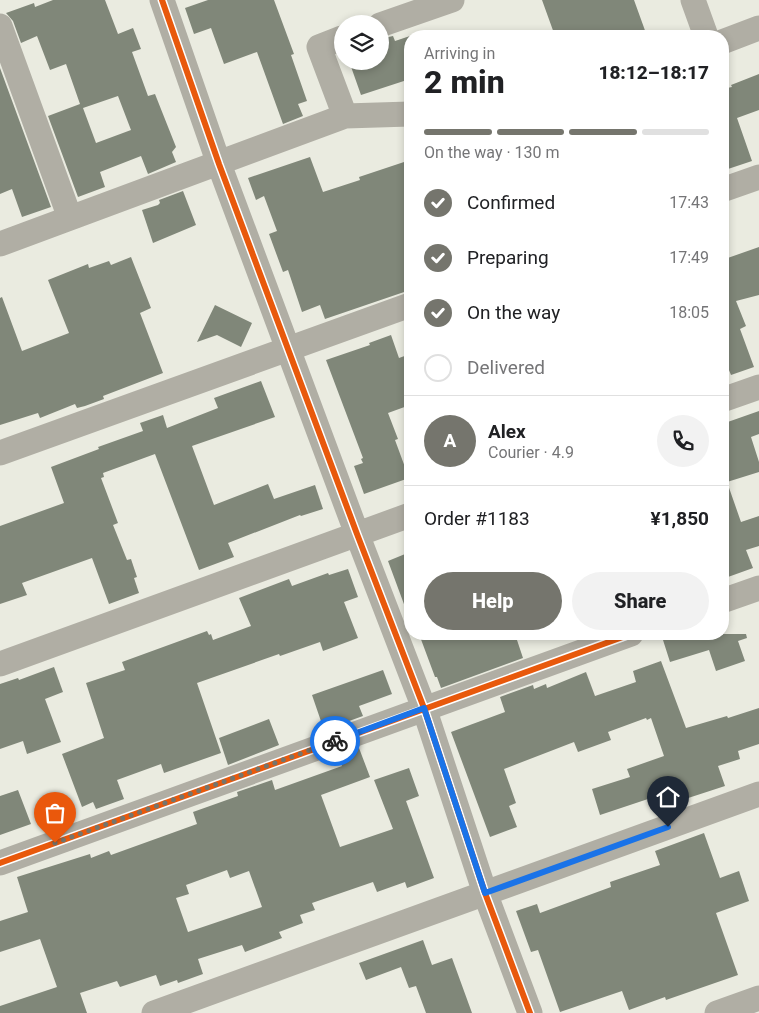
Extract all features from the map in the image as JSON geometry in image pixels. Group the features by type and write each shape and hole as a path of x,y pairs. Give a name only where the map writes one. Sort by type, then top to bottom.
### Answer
{"street":[{"path":"162,0 219,164 424,708 485,893 530,1013"},
{"path":"389,22 452,0"},
{"path":"693,0 704,30"},
{"path":"0,26 70,218"},
{"path":"729,39 759,28"},
{"path":"334,41 319,47 345,116"},
{"path":"0,244 345,116 404,114"},
{"path":"729,188 759,177"},
{"path":"0,453 404,306"},
{"path":"729,398 759,387"},
{"path":"0,664 404,517"},
{"path":"729,599 759,588"},
{"path":"0,863 614,640"},
{"path":"154,1013 759,794"},
{"path":"717,1013 759,998"}],"building":[{"path":"53,0 105,0 118,34 133,28 141,49 132,52 148,96 155,94 176,147 172,152 176,162 148,174 141,156 100,172 105,187 78,197 48,116 80,104 66,64 50,70 37,36 21,43 13,21 6,13 34,3 35,7","holes":["118,96 131,130 96,143 83,108"]},
{"path":"208,0 274,0 294,54 291,55 307,101 298,104 303,116 283,124 257,52 224,64 211,28 194,34 185,8"},
{"path":"542,0 634,0 645,30 553,30"},
{"path":"393,36 395,41 404,38 404,81 361,95 352,70 389,70 389,37"},
{"path":"0,68 51,207 22,217 12,189 0,194"},
{"path":"759,74 759,110 737,118 752,161 729,169 729,88 732,87 731,85"},
{"path":"310,157 323,192 360,180 359,177 404,162 404,292 325,319 320,305 302,312 288,270 283,272 269,234 277,231 264,196 256,200 248,178"},
{"path":"183,191 196,225 153,243 142,210 158,205 160,203 159,200"},
{"path":"759,247 759,295 736,301 746,326 740,329 754,367 731,375 729,370 729,258"},
{"path":"131,257 151,308 140,313 163,373 103,396 104,399 85,406 77,408 75,404 40,418 38,413 0,425 0,298 2,297 22,351 69,333 48,280 88,264 89,268 109,261 111,265"},
{"path":"215,305 252,323 241,347 217,335 197,342"},
{"path":"391,335 399,358 404,356 404,407 388,413 398,439 395,440 404,464 404,480 364,494 354,466 363,463 361,459 363,458 326,360 370,345 369,343"},
{"path":"261,381 275,417 192,446 214,505 268,484 274,499 315,485 323,509 300,515 228,543 234,557 199,570 155,454 103,473 104,477 101,478 118,523 113,525 127,560 131,559 137,577 134,578 139,593 109,604 92,558 22,583 27,595 0,604 0,526 64,503 51,467 143,431 140,423 163,415 167,428 218,408 214,398"},
{"path":"759,411 759,434 751,437 759,462 759,472 729,481 729,422"},
{"path":"729,488 741,522 759,516 759,546 746,550 753,568 729,577"},
{"path":"404,554 404,604 388,561"},
{"path":"348,569 358,597 344,602 358,638 323,651 320,642 280,656 279,654 197,683 221,753 164,773 161,764 117,780 124,799 96,809 93,802 82,807 62,754 104,738 86,683 125,670 122,662 207,631 209,635 211,634 213,640 251,626 239,598 289,579 292,586 328,573 329,575"},
{"path":"729,634 746,634 747,638 738,641 745,661 716,671 709,650 670,662 663,640 729,640"},
{"path":"421,640 517,640 523,658 441,688 437,677 435,677"},
{"path":"661,661 686,728 759,708 759,744 738,751 740,759 718,766 725,786 679,801 675,790 600,815 592,789 630,777 627,769 664,756 651,718 647,720 646,718 608,732 611,740 578,752 574,742 504,769 516,803 509,806 517,827 490,837 451,732 505,712 500,697 533,685 534,689 546,684 547,688 586,672 595,696 636,682 633,671"},
{"path":"54,667 63,692 45,699 61,742 27,754 23,741 0,749 0,684 18,678 19,680"},
{"path":"383,670 392,694 359,706 363,716 324,730 312,695"},
{"path":"269,719 279,745 228,765 219,738"},
{"path":"359,748 370,777 321,795 340,847 393,829 374,780 409,768 419,796 406,801 434,878 407,888 405,882 377,892 373,882 312,903 315,910 300,915 303,923 279,932 282,938 245,952 242,945 198,959 203,974 178,983 177,980 160,986 156,975 120,987 117,981 80,993 87,1013 0,1013 0,1006 57,987 40,939 0,952 0,921 28,912 17,877 90,854 91,858 109,851 111,855 197,824 193,812 238,796 237,792 272,780 275,790 342,766 338,756","holes":["227,870 230,878 249,871 262,907 188,932 176,898 189,894 186,885"]},
{"path":"18,790 31,824 0,835 0,796"},
{"path":"704,833 720,878 739,871 749,901 716,913 738,975 666,1000 665,997 629,1010 622,991 560,1012 538,950 531,952 516,911 537,904 540,913 611,887 610,882 660,865 655,851"},
{"path":"423,940 432,965 452,958 472,1013 426,1013 416,986 409,988 401,967 366,980 359,963"}],"cycle path":[{"path":"162,0 219,164 424,708 485,893 530,1013"},
{"path":"0,863 614,640"}],"way so far":[{"path":"55,843 335,741"}],"route":[{"path":"335,741 424,708 485,893 668,827"}]}
